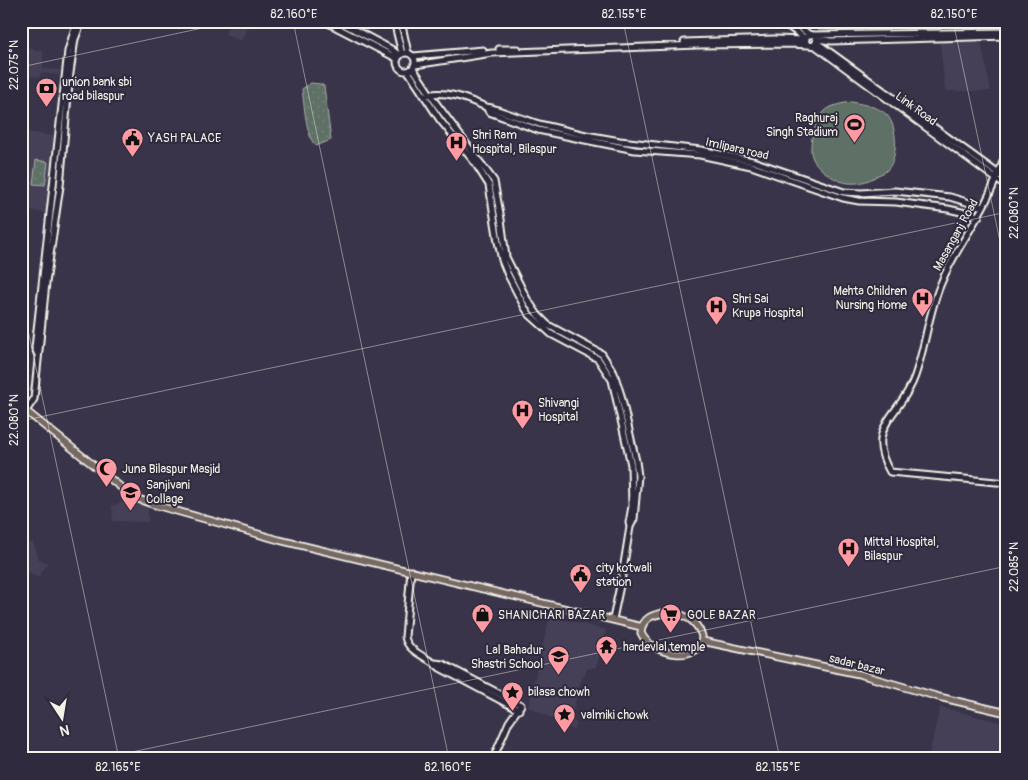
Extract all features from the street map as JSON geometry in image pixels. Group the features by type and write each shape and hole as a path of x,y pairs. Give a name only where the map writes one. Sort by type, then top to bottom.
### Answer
{"main road":[{"path":"24,410 133,497 152,504 279,540 642,627"},
{"path":"664,613 681,614 694,622 701,633 702,641 700,645 691,651 676,654 668,653 648,643 642,633 642,627 643,623 651,616 664,613"},
{"name":"sadar bazar","path":"702,641 859,674 939,697 1007,713"}],"street":[{"path":"38,356 35,348 68,51 78,21"},
{"path":"24,410 34,399 46,283 60,186 70,73 76,38 82,21"},
{"path":"324,21 404,56 510,49 774,39 832,41 1007,36"},
{"path":"338,21 404,56"},
{"path":"394,21 404,56 427,95 494,181 506,257 527,299 548,325 598,355 610,365 616,380 636,460 638,487 634,519 630,527 613,619"},
{"path":"402,21 404,56 397,63 403,71 492,53 698,45 789,44 811,40 1007,32"},
{"name":"Link Road","path":"781,21 811,40 998,177 1007,187"},
{"name":"Link Road","path":"791,21 811,40"},
{"name":"Imlipara road","path":"427,95 451,93 486,107 539,124 586,135 620,141 701,150 753,161 844,192 895,191 950,197 983,207"},
{"name":"Imlipara road","path":"486,107 489,112 538,130 618,147 700,155 751,166 843,198 859,201 896,202 948,209 979,216"},
{"name":"Masanganj Road","path":"1007,151 998,177 979,216 965,236 943,278 935,298 910,389 880,434 882,454 890,472 1007,483"},
{"name":"Link Road","path":"998,177 1007,180"},
{"path":"412,571 405,629 406,642 410,648 434,662 440,668 513,704 519,710 511,719 493,759"},
{"path":"511,719 509,712 513,704"}],"shaded area":[{"path":"231,21 247,21 248,26 241,41 225,34"},
{"path":"981,41 991,91 945,91 940,42"},
{"path":"21,47 43,51 43,69 61,70 60,75 40,73 40,77 21,76"},
{"path":"21,131 55,136 54,164 47,213 21,209"},
{"name":"Sanjivani Collage","path":"127,497 148,505 148,522 113,521 112,506 127,500"},
{"path":"33,542 39,559 48,563 38,578 21,567 21,545"},
{"name":"Lal Bahadur Shastri School","path":"550,616 606,630 596,667 587,669 580,683 571,718 577,724 574,730 528,706"},
{"path":"940,707 1007,724 1007,759 928,759"}],"green space":[{"path":"311,83 324,86 331,140 316,146 308,128 302,89"},
{"name":"Raghuraj Singh Stadium","path":"852,102 883,112 891,120 895,134 894,157 887,170 859,183 847,183 835,179 822,170 811,154 811,141 815,128 824,112 833,106"},
{"path":"36,160 48,162 45,185 33,184"}],"place":[{"name":"union bank sbi road bilaspur","path":"46,108"},
{"name":"Raghuraj Singh Stadium","path":"854,144"},
{"name":"YASH PALACE","path":"132,157"},
{"name":"Shri Ram Hospital, Bilaspur","path":"456,161"},
{"name":"Mehta Children Nursing Home","path":"923,317"},
{"name":"Shri Sai Krupa Hospital","path":"716,325"},
{"name":"Shivangi Hospital","path":"522,429"},
{"name":"Juna Bilaspur Masjid","path":"106,488"},
{"name":"Sanjivani Collage","path":"130,511"},
{"name":"Mittal Hospital, Bilaspur","path":"848,568"},
{"name":"city kotwali station","path":"580,594"},
{"name":"SHANICHARI BAZAR","path":"482,634"},
{"name":"GOLE BAZAR","path":"671,634"},
{"name":"hardevlal temple","path":"607,666"},
{"name":"Lal Bahadur Shastri School","path":"559,676"},
{"name":"bilasa chowh","path":"512,711"},
{"name":"valmiki chowk","path":"565,734"}]}
